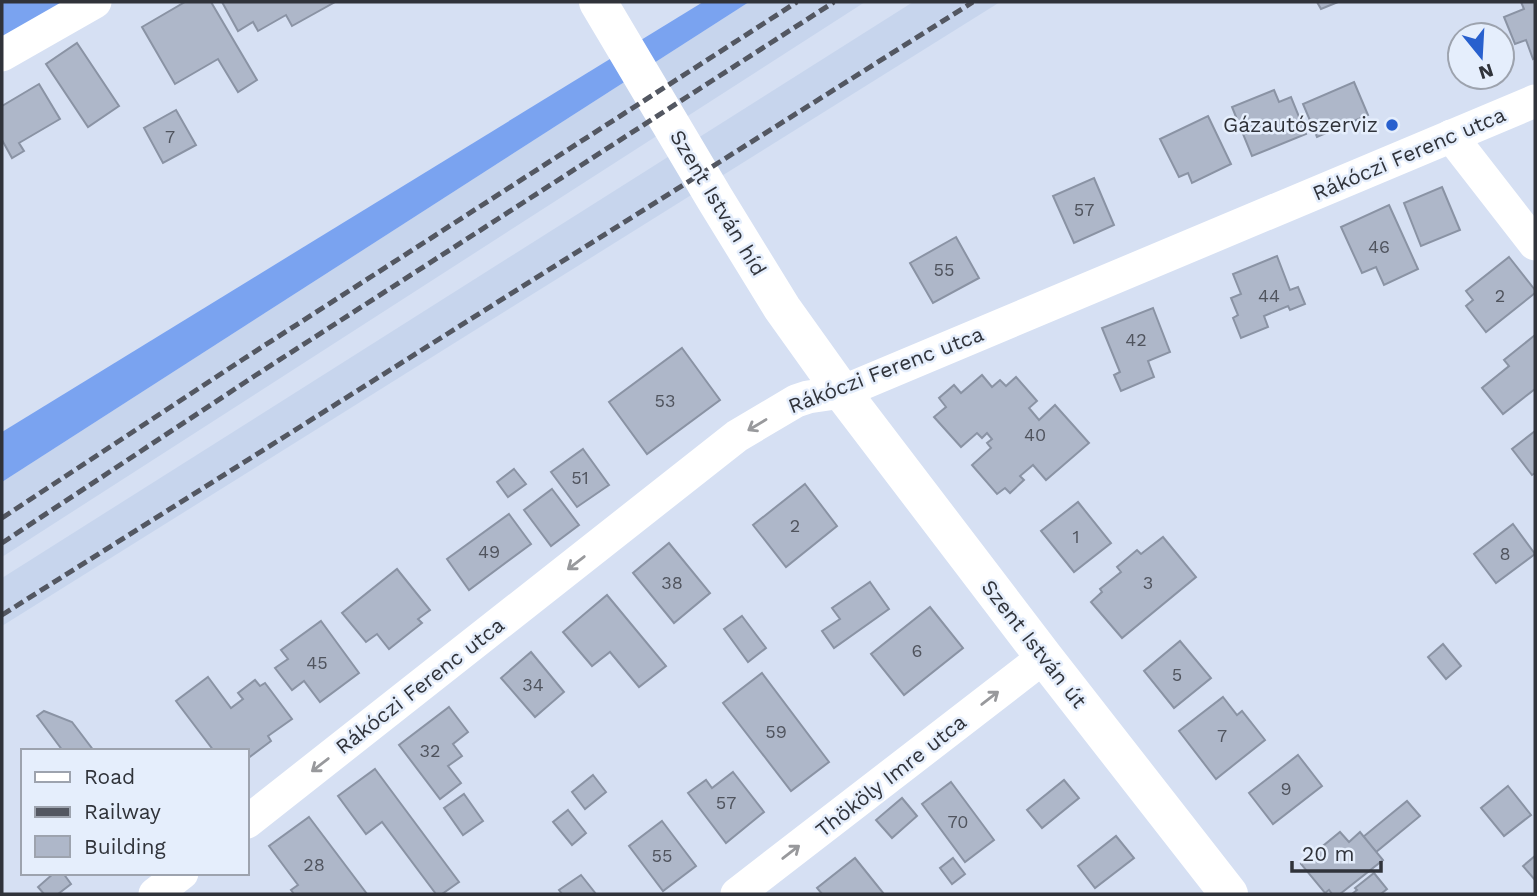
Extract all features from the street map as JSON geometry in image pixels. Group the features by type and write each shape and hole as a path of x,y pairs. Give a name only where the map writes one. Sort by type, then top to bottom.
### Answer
{"street":[{"path":"2,55 95,2"},
{"name":"Szent István híd","path":"600,5 735,233 782,308 842,392"},
{"name":"Rákóczi Ferenc utca","path":"248,821 737,436 796,401 842,392 1535,101"},
{"path":"1451,136 1535,244"},
{"name":"Szent István út","path":"842,392 1229,894"},
{"name":"Thököly Imre utca","path":"737,894 1044,657"},
{"path":"155,894 179,875"}],"shaded area":[{"path":"2,2 67,2 2,39"},
{"path":"703,2 749,2 2,482 2,432"},
{"path":"749,2 865,2 2,557 2,482"},
{"path":"913,2 1000,2 2,626 2,578"}],"building":[{"path":"185,2 211,2 257,80 238,92 218,59 175,84 142,27"},
{"path":"222,2 335,2 292,26 286,15 258,31 253,22 238,31"},
{"path":"1317,2 1338,2 1321,9"},
{"path":"1521,2 1535,2 1533,59 1526,40 1516,44 1516,21 1506,21 1504,17 1524,9"},
{"path":"77,43 119,106 88,127 46,64"},
{"path":"1354,82 1368,115 1317,137 1303,104"},
{"path":"39,84 60,119 19,143 24,151 12,158 2,140 2,106"},
{"path":"1274,90 1279,102 1291,97 1306,134 1252,156 1232,107"},
{"path":"176,110 196,145 163,163 144,128"},
{"path":"1208,116 1231,164 1192,183 1188,173 1179,177 1160,139"},
{"path":"1094,178 1114,225 1074,243 1053,196"},
{"path":"1442,187 1460,230 1421,246 1404,203"},
{"path":"1389,205 1418,269 1384,285 1376,267 1362,273 1341,227"},
{"path":"956,237 979,278 933,303 910,263"},
{"path":"1277,256 1290,290 1298,287 1305,304 1290,310 1288,306 1264,316 1268,327 1241,338 1233,318 1238,315 1231,298 1241,294 1233,274"},
{"path":"1509,257 1535,293 1486,332 1466,306 1473,300 1466,291"},
{"path":"1153,308 1170,352 1148,361 1154,377 1121,391 1114,375 1120,372 1102,328"},
{"path":"1535,335 1535,389 1503,414 1482,388 1509,366 1504,360"},
{"path":"682,348 720,400 647,454 609,402"},
{"path":"982,375 992,387 1000,380 1006,386 1016,377 1037,401 1029,408 1039,420 1055,405 1089,443 1046,480 1033,465 1020,476 1024,480 1010,493 1005,488 997,494 972,465 991,448 987,443 992,439 987,433 982,438 977,433 961,447 934,417 946,407 939,398 954,385 961,393"},
{"path":"1535,431 1535,473 1532,475 1512,449"},
{"path":"583,449 609,485 577,507 551,472"},
{"path":"514,469 526,484 508,497 497,482"},
{"path":"805,484 837,526 786,567 753,525"},
{"path":"552,489 579,525 551,546 524,510"},
{"path":"1078,502 1111,543 1074,572 1041,531"},
{"path":"509,514 531,544 469,590 447,559"},
{"path":"1513,524 1535,554 1496,583 1474,554"},
{"path":"1163,537 1196,577 1122,638 1091,602 1102,592 1100,589 1121,572 1117,567 1137,550 1141,554"},
{"path":"669,543 710,593 674,623 633,573"},
{"path":"397,569 430,610 418,619 422,623 389,649 377,634 366,642 342,613"},
{"path":"870,582 889,609 834,648 822,631 840,619 832,608"},
{"path":"607,595 666,666 639,687 610,652 592,666 563,632"},
{"path":"930,607 963,648 904,695 871,654"},
{"path":"742,616 766,648 748,662 724,629"},
{"path":"321,621 359,673 320,702 304,681 292,690 275,668 288,659 281,650"},
{"path":"1180,641 1211,678 1174,708 1144,671"},
{"path":"1443,644 1461,666 1446,679 1428,657"},
{"path":"531,652 564,692 535,717 501,678"},
{"path":"762,673 829,762 791,791 723,703"},
{"path":"208,677 231,708 243,699 238,693 255,680 260,686 265,683 292,719 268,736 271,741 248,758 248,749 212,749 176,701"},
{"path":"1223,697 1237,715 1242,711 1265,740 1216,779 1179,731"},
{"path":"449,707 468,732 453,744 462,756 448,766 461,783 440,799 399,745"},
{"path":"44,711 72,722 92,749 62,749 37,716"},
{"path":"1298,755 1322,786 1273,824 1249,793"},
{"path":"375,769 459,882 442,894 436,894 382,822 366,834 338,796"},
{"path":"733,772 764,812 726,843 688,793 706,780 712,788"},
{"path":"593,775 606,792 585,809 572,792"},
{"path":"1064,780 1079,798 1042,828 1027,810"},
{"path":"951,782 994,840 965,862 922,804"},
{"path":"1508,786 1531,815 1504,836 1481,808"},
{"path":"464,794 483,821 463,835 444,808"},
{"path":"902,798 917,816 892,838 876,820"},
{"path":"1407,801 1420,816 1376,852 1363,837"},
{"path":"568,810 586,833 572,845 553,822"},
{"path":"309,817 367,894 294,894 291,890 298,885 269,846"},
{"path":"662,821 696,866 663,891 629,846"},
{"path":"1340,832 1349,842 1360,832 1383,860 1340,894 1332,894 1329,890 1325,893 1301,864"},
{"path":"1116,836 1134,858 1095,888 1078,866"},
{"path":"1535,856 1535,880 1523,866"},
{"path":"855,858 884,894 822,894 817,888"},
{"path":"953,858 965,874 952,884 940,868"},
{"path":"1374,873 1387,889 1383,894 1352,894 1357,890 1355,888"},
{"path":"52,875 64,875 71,884 58,894 44,894 38,887"},
{"path":"581,875 596,894 562,894 559,890"}],"railway":[{"path":"2,518 797,2"},
{"path":"2,543 256,375 834,2"},
{"path":"2,615 973,2"}],"place":[{"name":"Gázautószerviz","path":"1392,125"}]}
